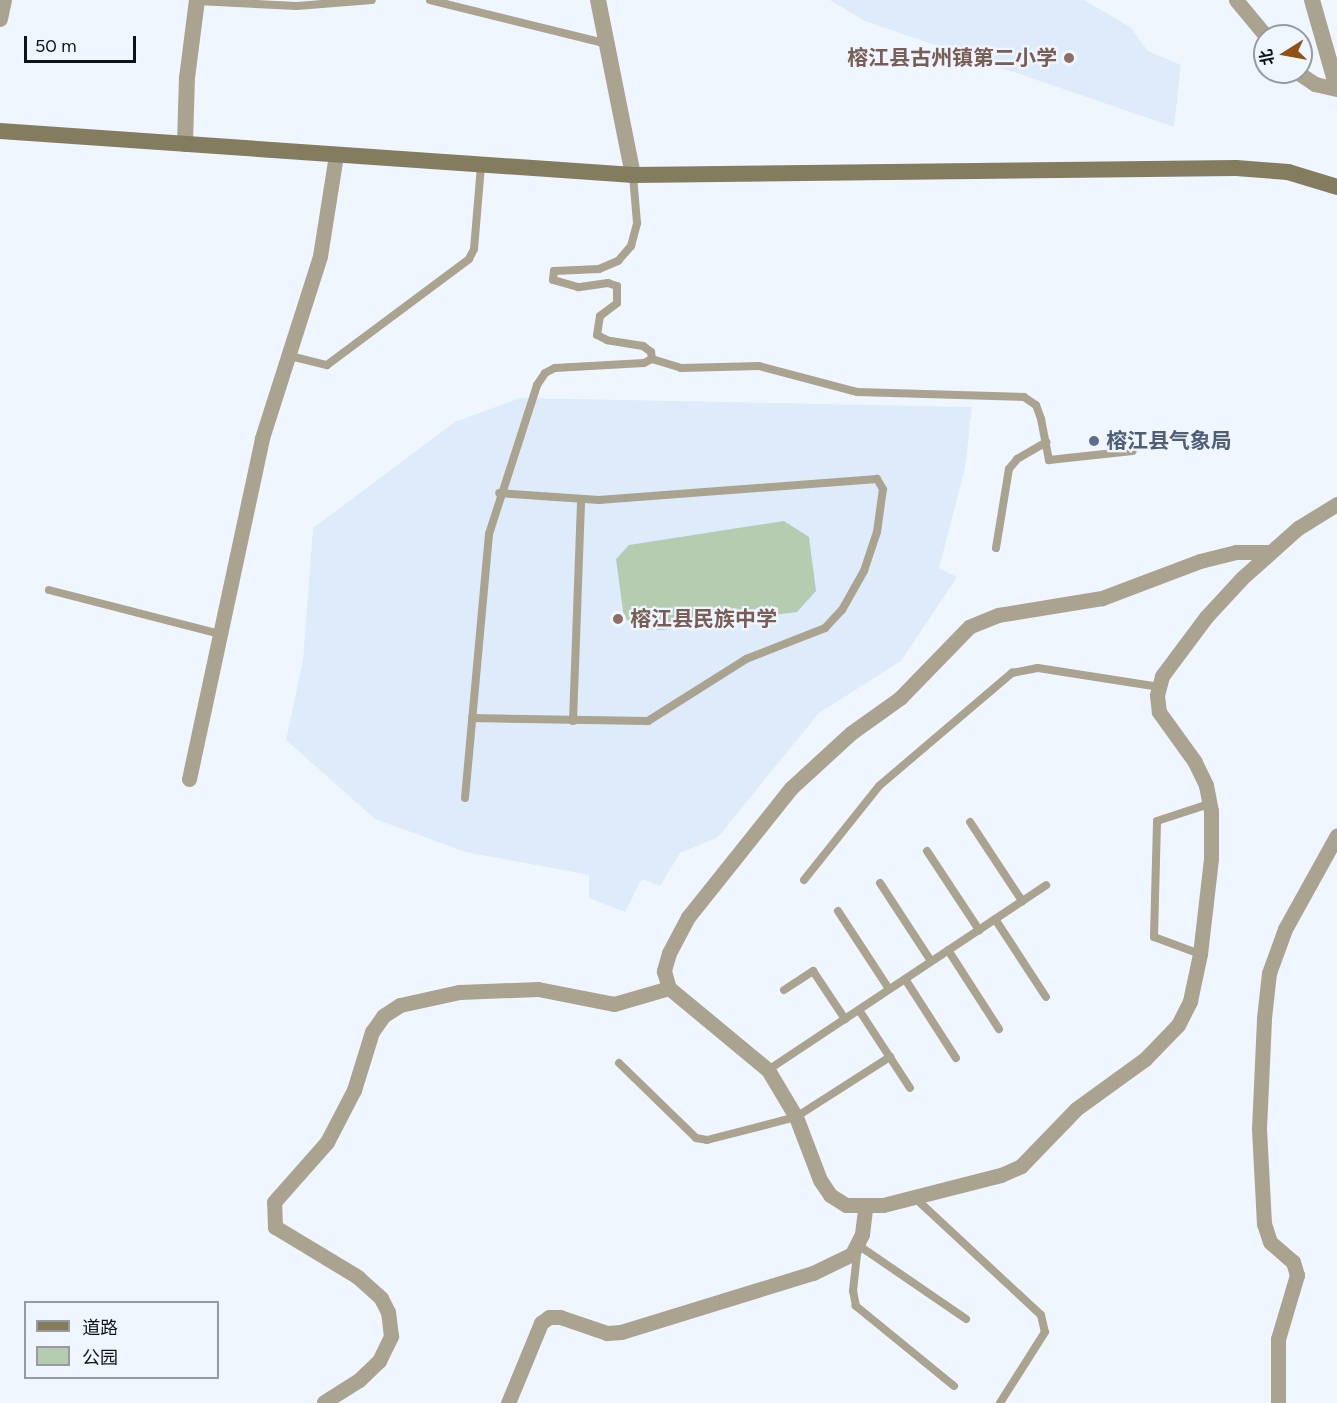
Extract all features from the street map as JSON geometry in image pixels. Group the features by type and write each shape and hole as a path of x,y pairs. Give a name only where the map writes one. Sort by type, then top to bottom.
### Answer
{"main road":[{"path":"0,131 633,175 1236,168 1288,172 1337,187"}],"street":[{"path":"0,19 4,0"},
{"path":"185,144 187,78 197,0"},
{"path":"598,0 604,42 633,175"},
{"path":"1236,0 1256,24"},
{"path":"1312,0 1337,88 1313,83"},
{"path":"189,779 262,438 320,256 336,155"},
{"path":"1270,552 1236,552 1200,561 1102,598 998,615 969,627 900,698 819,760 763,819 688,917 669,953 664,971 669,988 768,1070 796,1117 820,1180 830,1195 846,1205 865,1208 914,1197 1022,1166 1099,1089 1163,1043 1190,1001 1200,954 1211,859 1209,804 1195,762 1159,712 1160,687 1171,660 1206,617 1270,552 1337,504"},
{"path":"1278,1403 1278,1340 1297,1275 1293,1262 1270,1242 1264,1224 1259,1129 1264,1018 1269,973 1285,929 1337,835"},
{"path":"324,1402 359,1380 379,1361 391,1336 388,1312 381,1298 358,1277 283,1234 274,1221 274,1202 327,1142 354,1090 372,1032 383,1016 400,1005 459,992 538,989 614,1004 669,988"},
{"path":"508,1403 541,1323 549,1317 560,1317 607,1333 621,1332 813,1274 843,1261 858,1245 865,1208"}],"lane":[{"path":"197,0 297,6 372,0"},
{"path":"430,0 604,42"},
{"path":"290,356 327,365 469,259 474,249 481,165"},
{"path":"633,175 637,223 631,246 618,261 599,269 554,271 553,280 578,287 608,283 617,286 617,303 600,316 597,334 607,340 643,346 651,352 651,359"},
{"path":"465,798 485,564 499,493 545,373 555,368 644,363 651,359 681,368 759,366 857,392 1024,397 1036,405 1049,460 1133,451"},
{"path":"996,548 1009,469 1017,459 1046,442"},
{"path":"472,717 648,721 746,659 825,628 842,610 864,571 877,532 883,489 877,479 581,500 499,493"},
{"path":"573,721 581,500"},
{"path":"49,590 220,634"},
{"path":"804,880 879,786 1012,673 1038,668 1160,687"},
{"path":"1200,954 1154,937 1157,821 1209,804"},
{"path":"970,822 1022,901"},
{"path":"927,851 979,930"},
{"path":"880,883 931,962"},
{"path":"768,1070 1046,885"},
{"path":"838,911 889,989"},
{"path":"995,919 1046,997"},
{"path":"948,950 999,1029"},
{"path":"784,990 813,971 845,1019"},
{"path":"905,979 956,1058"},
{"path":"859,1010 910,1088"},
{"path":"619,1064 696,1138 707,1140 796,1117 890,1057"},
{"path":"914,1197 1041,1315 1046,1332 1000,1403"},
{"path":"954,1386 856,1306 853,1291 858,1245 966,1319"}],"shaded area":[{"name":"榕江县古州镇第二小学","path":"830,0 1084,0 1130,27 1148,51 1181,65 1174,127 865,21"},
{"name":"榕江县民族中学","path":"520,398 972,407 965,468 939,568 957,577 901,661 819,713 717,838 680,853 660,886 642,879 625,912 589,898 589,875 466,852 375,819 286,740 303,660 313,528 455,422"}],"green space":[{"path":"784,521 809,537 816,591 797,612 660,630 640,627 624,618 616,559 629,545"}],"place":[{"name":"榕江县古州镇第二小学","path":"1069,58"},
{"name":"榕江县气象局","path":"1094,441"},
{"name":"榕江县民族中学","path":"618,619"}]}
